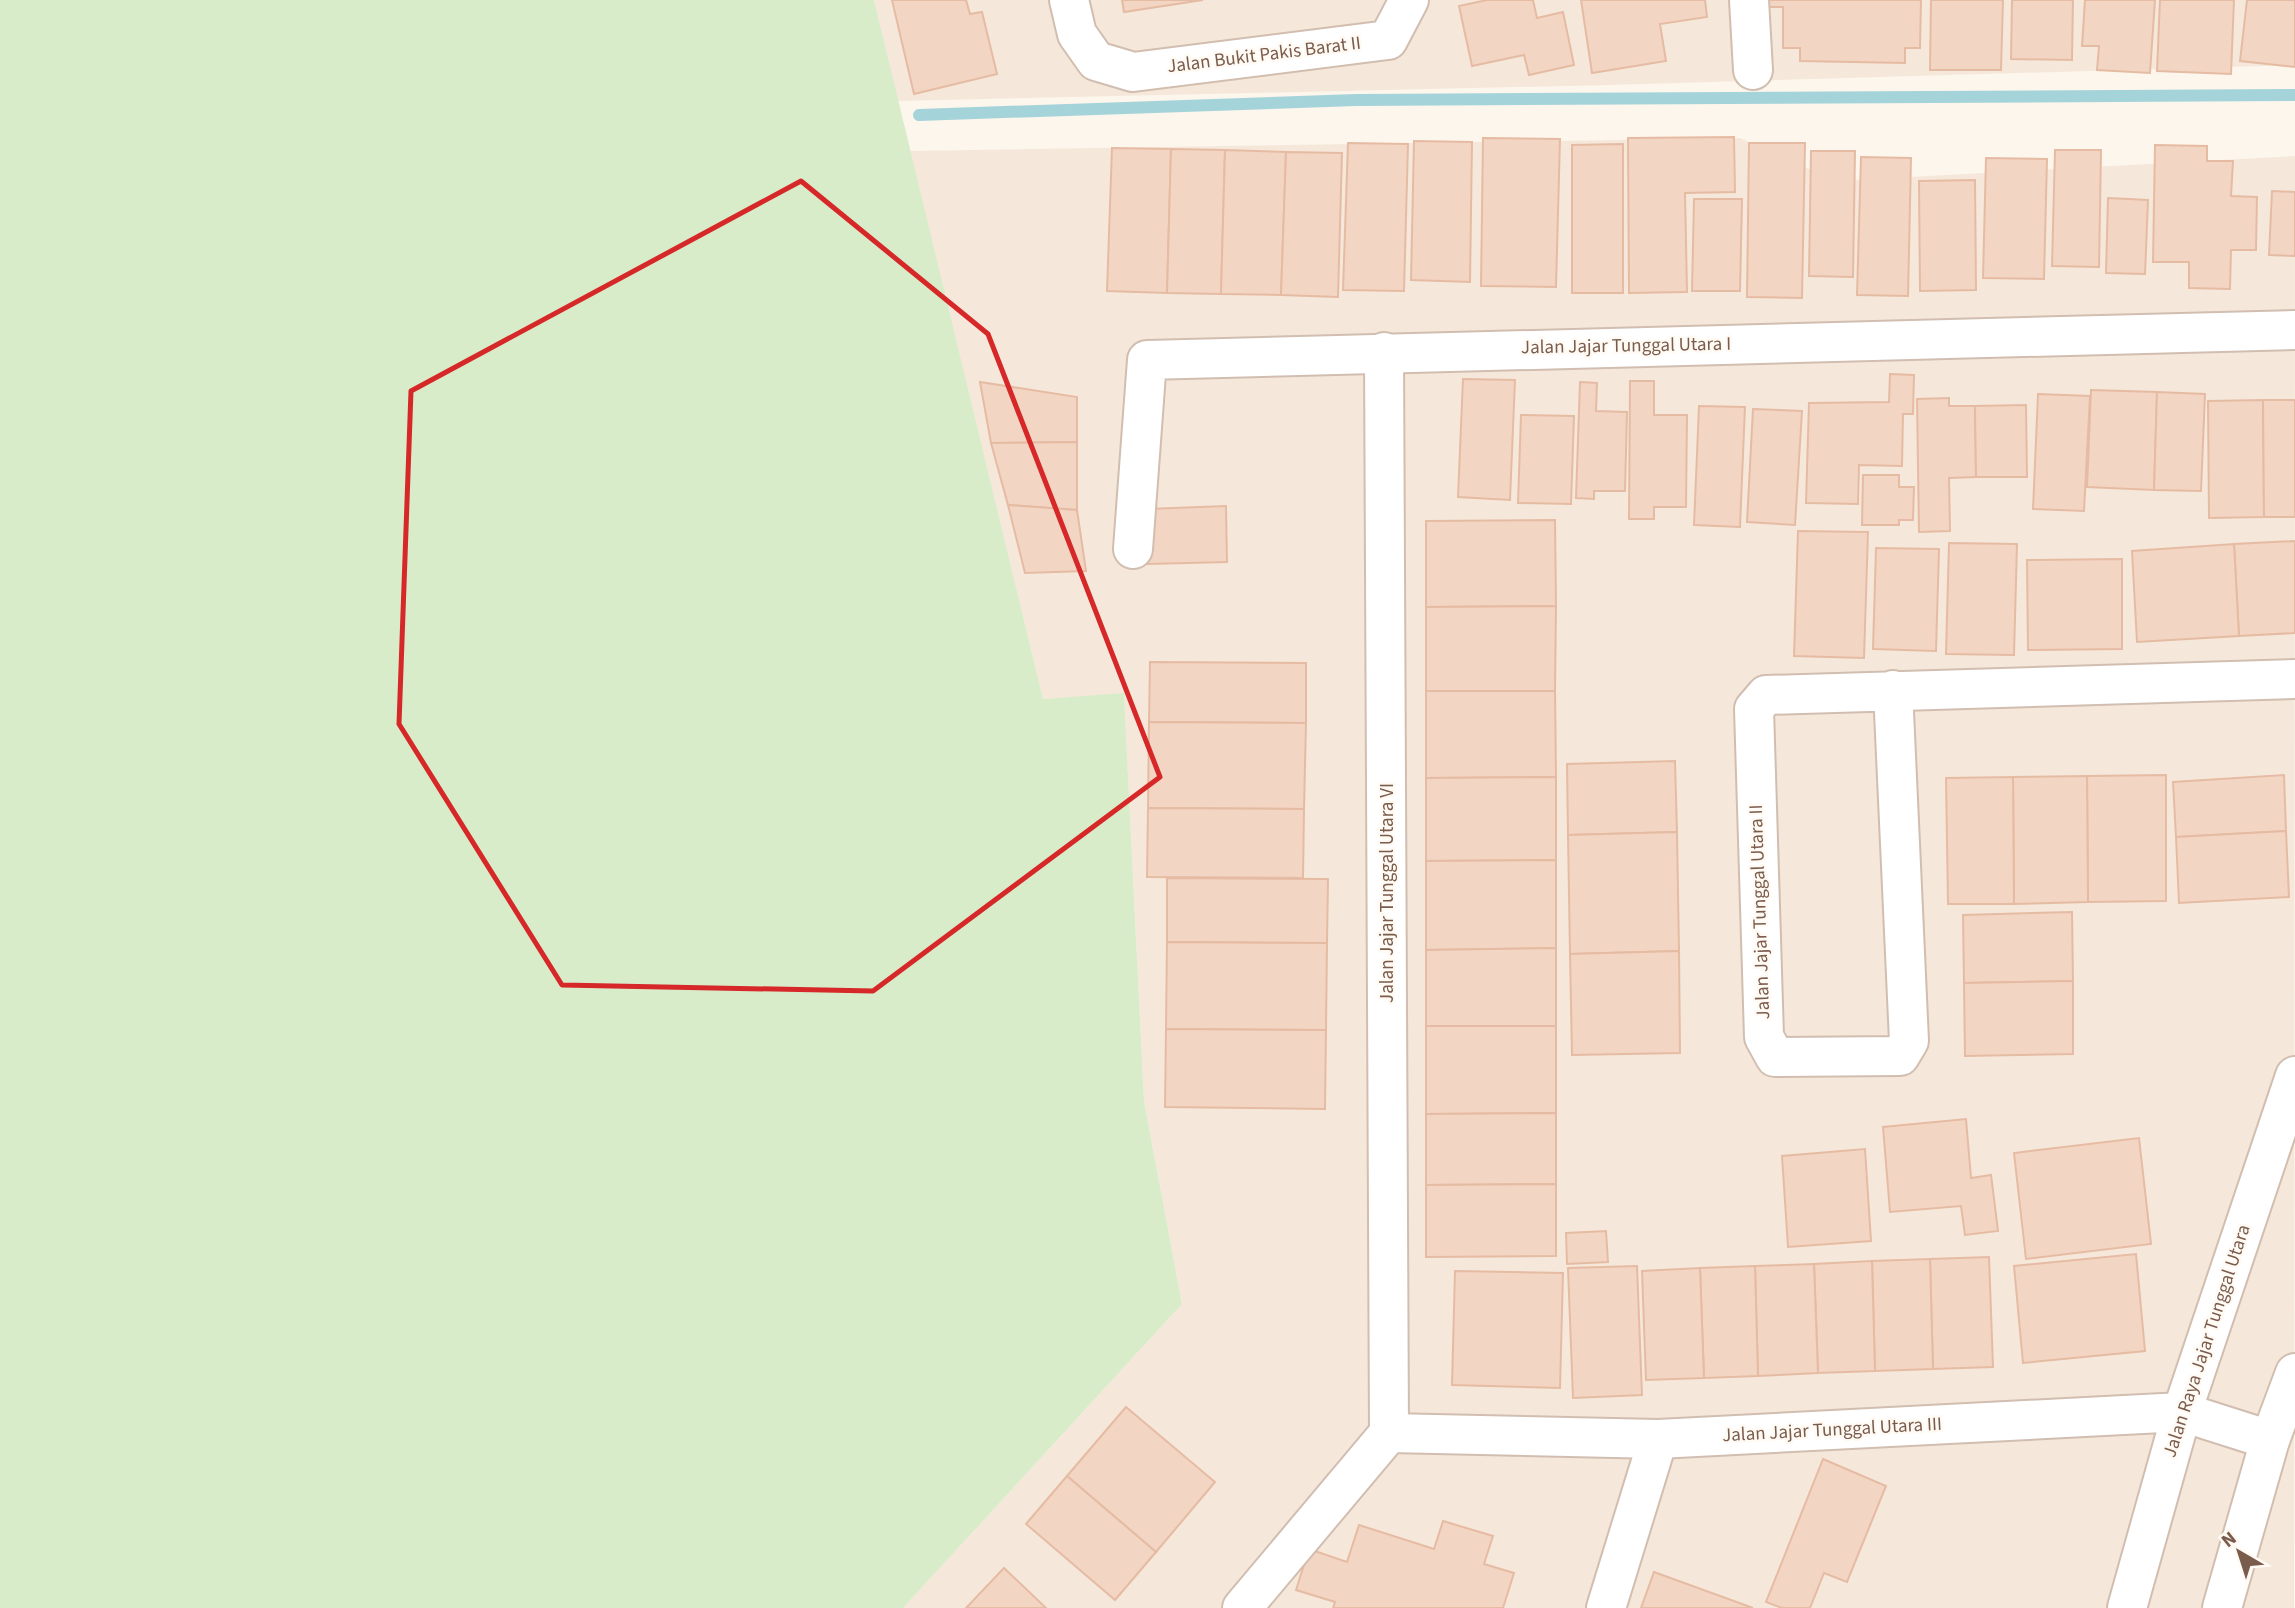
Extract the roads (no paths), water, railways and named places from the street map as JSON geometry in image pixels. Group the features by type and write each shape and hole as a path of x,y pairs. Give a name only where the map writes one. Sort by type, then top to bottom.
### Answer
{"street":[{"name":"Jalan Bukit Pakis Barat II","path":"1069,0 1077,34 1096,61 1133,72 1388,40 1409,0"},
{"path":"1749,0 1753,70"},
{"name":"Jalan Jajar Tunggal Utara I","path":"1133,549 1147,360 2295,330"},
{"name":"Jalan Jajar Tunggal Utara VI","path":"1384,352 1389,1433"},
{"name":"Jalan Jajar Tunggal Utara II","path":"1893,690 1909,1041 1900,1056 1775,1057 1764,1037 1754,709 1766,695 1893,690 2295,679"},
{"name":"Jalan Raya Jajar Tunggal Utara","path":"2127,1608 2182,1412 2295,1076"},
{"path":"2222,1608 2270,1440 2295,1373"},
{"name":"Jalan Jajar Tunggal Utara III","path":"1389,1433 1658,1439 2182,1412 2270,1440"},
{"path":"1242,1608 1389,1433"},
{"path":"1606,1608 1658,1439"}],"waterway":[{"path":"919,115 1356,100 2295,95"}]}
